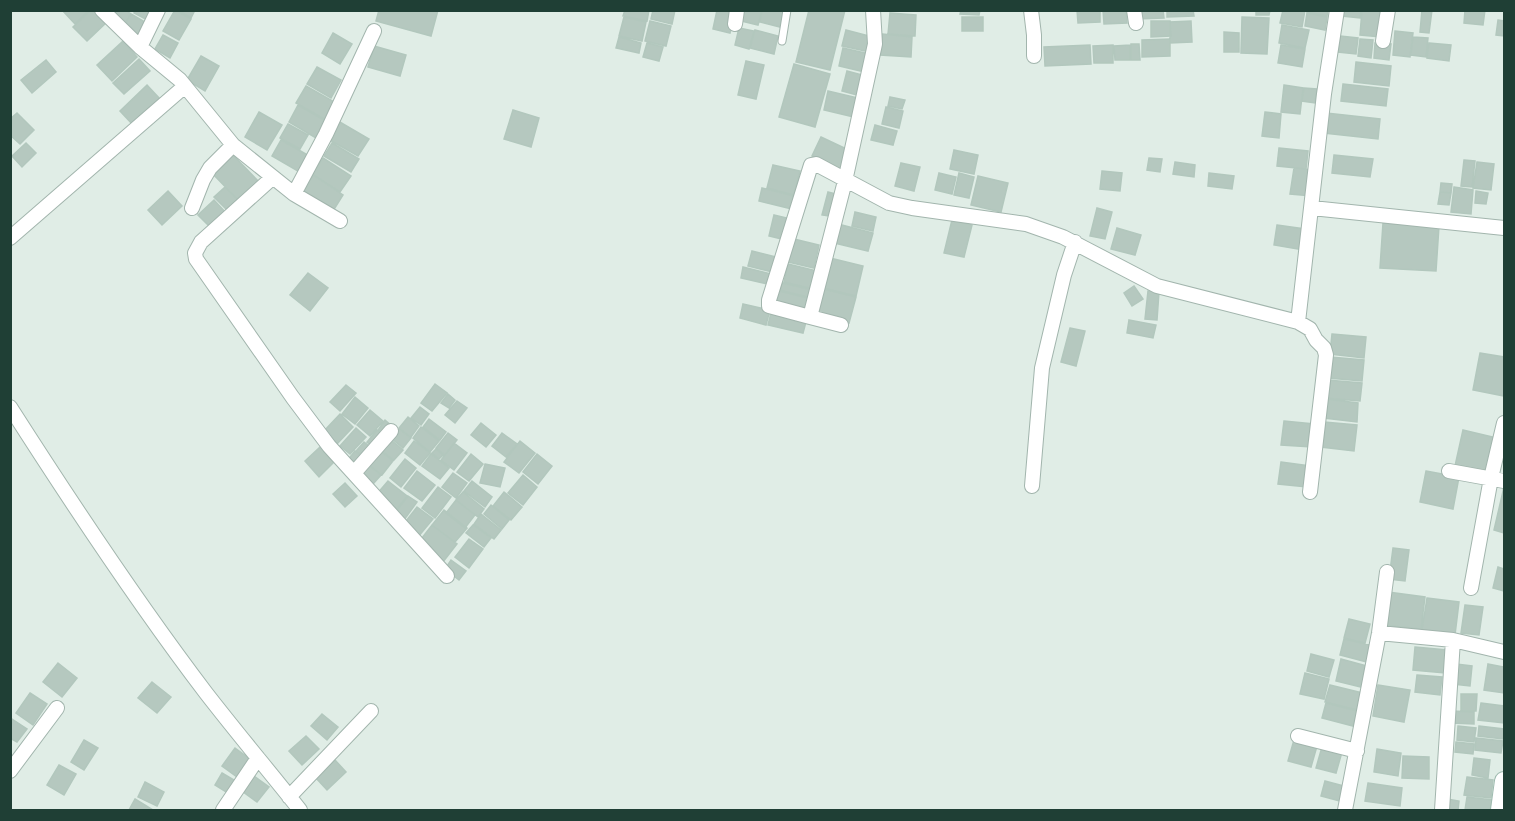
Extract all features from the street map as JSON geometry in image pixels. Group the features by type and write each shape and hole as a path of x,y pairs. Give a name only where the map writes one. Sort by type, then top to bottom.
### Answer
{"street":[{"path":"102,10 185,86 233,144 294,194 340,221"},
{"path":"140,47 158,10"},
{"path":"810,317 845,181 875,44 873,10"},
{"path":"1031,10 1034,56"},
{"path":"1298,322 1324,94 1337,10"},
{"path":"1383,41 1388,10"},
{"path":"294,194 326,134 374,31"},
{"path":"10,238 185,86"},
{"path":"192,208 210,168 233,144"},
{"path":"841,325 769,306 812,165 816,164 889,203 1026,224 1075,242 1156,286 1298,322 1310,329 1324,348 1326,355 1310,492"},
{"path":"272,178 201,242 195,256 329,446 447,576"},
{"path":"1312,208 1504,228"},
{"path":"1032,486 1042,368 1064,275 1075,242"},
{"path":"10,407 122,576 198,682 292,804 370,711"},
{"path":"1470,588 1498,479 1504,423"},
{"path":"354,473 391,432"},
{"path":"1449,471 1498,479"},
{"path":"1346,810 1379,633 1387,572"},
{"path":"1379,633 1453,640 1504,652"},
{"path":"1442,810 1453,640"},
{"path":"10,771 57,708"},
{"path":"1298,736 1358,751"},
{"path":"223,810 258,758"},
{"path":"1500,810 1504,781"}],"lane":[{"path":"782,41 787,10"}],"building":[{"path":"62,10 89,10 75,24"},
{"path":"91,10 98,10 108,21 87,41 73,27"},
{"path":"117,10 125,10 131,14 124,25 113,19"},
{"path":"135,10 157,10 151,22 134,13"},
{"path":"175,10 191,19 179,40 163,31"},
{"path":"178,10 195,10 191,18"},
{"path":"379,10 438,10 431,36 376,21"},
{"path":"625,10 649,10 647,21 623,16"},
{"path":"653,10 675,10 672,24 651,19"},
{"path":"717,10 735,12 730,33 713,29"},
{"path":"740,10 762,10 758,25 737,20"},
{"path":"762,10 784,10 780,27 760,22"},
{"path":"809,10 845,10 830,70 796,62"},
{"path":"961,10 980,10 979,15 960,14"},
{"path":"1077,10 1100,10 1100,22 1078,23"},
{"path":"1103,10 1126,10 1127,23 1104,24"},
{"path":"1136,10 1163,10 1164,18 1136,19"},
{"path":"1167,10 1193,10 1194,16 1167,17"},
{"path":"1256,10 1270,10 1269,15 1256,15"},
{"path":"1283,10 1305,10 1302,27 1280,23"},
{"path":"1308,10 1328,10 1327,16 1307,12"},
{"path":"1343,10 1361,10 1360,18 1342,16"},
{"path":"1362,10 1384,10 1381,37 1360,35"},
{"path":"1422,10 1432,10 1429,33 1420,32"},
{"path":"1465,10 1485,10 1483,25 1464,23"},
{"path":"890,13 916,15 915,36 888,34"},
{"path":"1307,13 1327,17 1325,30 1305,26"},
{"path":"131,14 150,25 142,39 123,28"},
{"path":"624,17 646,22 642,41 619,36"},
{"path":"962,17 983,17 983,31 962,31"},
{"path":"1242,17 1269,18 1267,54 1241,53"},
{"path":"1498,20 1504,21 1504,36 1496,35"},
{"path":"650,21 671,26 666,46 645,41"},
{"path":"1151,21 1170,21 1171,36 1151,37"},
{"path":"1191,21 1192,42 1170,43 1170,22"},
{"path":"1282,25 1309,30 1305,48 1279,43"},
{"path":"739,28 754,31 749,49 735,45"},
{"path":"755,30 778,36 774,54 750,48"},
{"path":"846,30 873,37 870,52 842,46"},
{"path":"1395,31 1413,33 1410,57 1393,55"},
{"path":"1224,32 1239,33 1239,52 1224,52"},
{"path":"333,33 352,44 340,64 322,53"},
{"path":"882,34 912,37 911,57 880,55"},
{"path":"163,35 178,43 170,58 155,49"},
{"path":"1340,36 1358,38 1356,54 1338,52"},
{"path":"619,37 641,43 639,53 616,48"},
{"path":"1413,37 1428,38 1426,57 1411,55"},
{"path":"1170,39 1170,56 1142,57 1142,40"},
{"path":"1360,39 1373,40 1371,58 1358,56"},
{"path":"123,41 137,57 112,81 97,65"},
{"path":"647,43 663,47 659,61 643,57"},
{"path":"1375,43 1391,44 1389,60 1374,58"},
{"path":"1429,43 1451,45 1449,61 1427,58"},
{"path":"1131,44 1139,44 1140,60 1131,60"},
{"path":"1090,45 1091,64 1045,66 1044,47"},
{"path":"1113,45 1113,63 1094,63 1093,46"},
{"path":"1130,45 1130,60 1115,60 1114,46"},
{"path":"1281,45 1305,49 1302,67 1278,63"},
{"path":"374,46 406,55 400,76 368,67"},
{"path":"843,48 870,54 865,72 839,66"},
{"path":"201,56 219,66 205,91 187,80"},
{"path":"139,59 150,71 124,94 113,83"},
{"path":"46,60 56,72 32,93 21,80"},
{"path":"746,61 764,65 756,99 738,95"},
{"path":"1356,62 1391,66 1389,86 1354,82"},
{"path":"794,64 830,74 815,127 779,117"},
{"path":"317,67 341,80 331,98 307,84"},
{"path":"847,71 866,76 861,96 842,91"},
{"path":"1343,84 1388,89 1386,106 1341,101"},
{"path":"147,85 160,99 133,125 120,111"},
{"path":"1284,85 1303,88 1300,114 1281,112"},
{"path":"306,86 336,103 326,120 296,103"},
{"path":"1304,88 1317,89 1315,103 1302,101"},
{"path":"828,91 858,98 854,117 824,110"},
{"path":"890,97 905,100 902,109 888,106"},
{"path":"298,105 326,121 316,138 289,122"},
{"path":"886,107 903,111 899,128 882,124"},
{"path":"513,110 539,118 531,147 504,139"},
{"path":"259,112 282,125 267,150 245,137"},
{"path":"1265,112 1281,114 1279,138 1262,136"},
{"path":"17,113 34,130 20,144 10,135 10,119"},
{"path":"1326,113 1380,119 1378,139 1324,133"},
{"path":"338,121 369,139 358,156 328,139"},
{"path":"288,124 308,135 300,149 280,138"},
{"path":"875,125 897,131 893,145 871,140"},
{"path":"821,137 851,151 841,171 812,156"},
{"path":"281,140 313,158 303,174 272,156"},
{"path":"26,143 36,153 22,167 12,156"},
{"path":"332,143 359,159 351,172 324,156"},
{"path":"1279,148 1308,151 1306,169 1277,166"},
{"path":"954,150 978,155 974,174 950,169"},
{"path":"230,152 260,183 240,202 210,171"},
{"path":"1334,155 1373,159 1370,177 1332,173"},
{"path":"323,158 351,176 340,192 312,174"},
{"path":"1149,158 1162,159 1160,172 1147,170"},
{"path":"1464,160 1475,161 1472,187 1461,186"},
{"path":"1175,162 1195,165 1194,177 1173,174"},
{"path":"1477,162 1494,164 1491,190 1473,188"},
{"path":"901,163 920,167 914,191 895,186"},
{"path":"773,165 800,171 794,195 767,188"},
{"path":"1294,168 1315,170 1312,196 1290,194"},
{"path":"1102,171 1122,173 1120,191 1100,189"},
{"path":"939,173 956,177 952,194 935,190"},
{"path":"959,173 974,177 969,198 954,195"},
{"path":"1209,173 1234,176 1232,189 1208,186"},
{"path":"313,175 343,195 333,211 302,192"},
{"path":"978,176 1008,183 1001,212 971,205"},
{"path":"1441,183 1452,184 1451,193 1440,192"},
{"path":"225,187 240,202 229,212 214,197"},
{"path":"1454,187 1473,190 1471,214 1451,212"},
{"path":"762,188 794,196 792,209 759,201"},
{"path":"168,191 182,206 162,225 148,210"},
{"path":"1476,191 1488,193 1486,204 1475,203"},
{"path":"828,192 840,195 835,217 822,215"},
{"path":"1440,192 1451,193 1449,205 1438,204"},
{"path":"214,200 227,214 212,229 198,215"},
{"path":"1097,208 1112,212 1105,239 1090,236"},
{"path":"855,212 876,217 873,231 852,226"},
{"path":"774,215 791,219 786,240 769,236"},
{"path":"952,220 972,225 964,257 944,253"},
{"path":"1383,223 1439,226 1436,271 1380,268"},
{"path":"838,224 873,233 868,251 834,243"},
{"path":"1277,225 1312,230 1309,251 1274,245"},
{"path":"1117,228 1141,235 1135,255 1111,249"},
{"path":"794,239 819,245 814,268 788,262"},
{"path":"752,251 780,258 777,273 748,266"},
{"path":"830,258 863,266 856,296 823,288"},
{"path":"788,264 817,271 813,289 784,282"},
{"path":"743,267 775,275 772,285 741,278"},
{"path":"308,273 328,288 310,311 290,295"},
{"path":"782,283 813,290 811,298 780,290"},
{"path":"1134,286 1143,299 1132,306 1124,293"},
{"path":"823,289 856,297 849,323 817,315"},
{"path":"779,291 812,299 808,314 775,307"},
{"path":"1148,291 1159,292 1157,320 1145,319"},
{"path":"743,304 770,310 766,325 740,318"},
{"path":"772,309 807,318 803,333 768,325"},
{"path":"1129,320 1156,325 1153,338 1127,333"},
{"path":"1070,328 1085,331 1076,366 1061,362"},
{"path":"1332,334 1366,337 1364,358 1330,354"},
{"path":"1480,353 1504,357 1504,396 1473,390"},
{"path":"1330,357 1364,360 1362,381 1328,378"},
{"path":"1327,380 1362,383 1360,401 1325,398"},
{"path":"435,384 447,393 432,411 421,403"},
{"path":"346,385 356,393 340,411 330,402"},
{"path":"448,394 455,400 449,408 441,403"},
{"path":"355,397 368,408 355,424 342,414"},
{"path":"1326,399 1358,403 1357,422 1324,418"},
{"path":"457,401 467,408 455,423 445,415"},
{"path":"420,407 429,414 421,425 411,418"},
{"path":"370,410 383,421 370,436 357,425"},
{"path":"340,414 353,427 337,444 324,431"},
{"path":"408,417 419,426 411,437 399,428"},
{"path":"429,419 446,432 440,440 423,427"},
{"path":"385,420 393,427 385,436 378,430"},
{"path":"1284,421 1314,424 1312,447 1281,445"},
{"path":"1324,422 1357,425 1354,451 1321,447"},
{"path":"481,423 496,435 486,447 471,435"},
{"path":"421,427 439,441 430,452 413,438"},
{"path":"356,428 366,437 350,454 340,446"},
{"path":"399,429 411,438 403,448 391,438"},
{"path":"377,430 384,436 375,448 367,442"},
{"path":"1463,430 1497,438 1489,474 1455,466"},
{"path":"448,433 457,440 445,455 436,448"},
{"path":"502,433 517,444 506,457 492,446"},
{"path":"391,440 403,450 394,460 382,451"},
{"path":"414,441 430,453 420,465 405,453"},
{"path":"520,441 535,453 519,473 504,462"},
{"path":"364,442 373,449 366,458 356,451"},
{"path":"454,443 467,453 454,470 441,460"},
{"path":"320,447 334,462 319,477 305,461"},
{"path":"436,449 443,455 439,459 432,453"},
{"path":"379,450 393,461 382,475 368,464"},
{"path":"355,451 364,458 355,469 346,462"},
{"path":"431,454 449,468 440,479 422,466"},
{"path":"471,454 483,464 469,481 457,472"},
{"path":"537,454 552,466 538,484 523,472"},
{"path":"405,459 416,468 401,487 390,478"},
{"path":"1281,462 1310,466 1307,487 1278,484"},
{"path":"367,464 381,475 373,484 360,474"},
{"path":"485,464 505,468 500,487 480,483"},
{"path":"417,471 435,485 422,501 404,488"},
{"path":"1426,471 1459,477 1453,509 1420,502"},
{"path":"453,473 467,483 456,498 442,487"},
{"path":"523,475 537,487 523,505 508,493"},
{"path":"388,481 407,496 397,509 377,494"},
{"path":"472,481 492,497 485,507 464,491"},
{"path":"345,483 357,496 345,507 333,494"},
{"path":"438,487 451,497 435,518 422,508"},
{"path":"1504,487 1504,533 1494,530"},
{"path":"463,492 484,509 478,517 456,500"},
{"path":"504,492 522,507 511,520 493,506"},
{"path":"408,496 417,502 404,520 395,513"},
{"path":"456,500 475,515 465,528 446,513"},
{"path":"491,505 509,520 502,529 484,514"},
{"path":"417,507 433,519 418,537 403,525"},
{"path":"444,510 467,528 455,542 432,525"},
{"path":"481,514 501,530 494,539 474,524"},
{"path":"432,525 457,544 443,562 418,543"},
{"path":"473,525 491,538 484,547 466,533"},
{"path":"469,539 483,549 469,568 455,557"},
{"path":"1393,548 1409,550 1405,581 1389,579"},
{"path":"451,560 466,571 459,580 445,569"},
{"path":"1498,567 1504,569 1504,591 1493,588"},
{"path":"1388,592 1425,597 1421,629 1383,625"},
{"path":"1427,598 1459,602 1455,635 1422,630"},
{"path":"1465,605 1483,607 1479,635 1461,633"},
{"path":"1349,619 1370,624 1365,643 1344,638"},
{"path":"1344,639 1371,645 1367,662 1340,655"},
{"path":"1415,647 1447,650 1445,673 1413,670"},
{"path":"1311,654 1334,660 1329,677 1307,671"},
{"path":"1341,659 1367,666 1361,687 1336,681"},
{"path":"58,663 77,678 62,697 43,682"},
{"path":"1456,664 1472,666 1470,686 1453,684"},
{"path":"1488,664 1504,667 1504,693 1484,690"},
{"path":"1305,673 1329,679 1324,699 1300,694"},
{"path":"1417,675 1442,677 1440,695 1415,692"},
{"path":"152,682 171,697 157,713 138,698"},
{"path":"1330,685 1363,693 1358,710 1325,702"},
{"path":"1378,685 1410,690 1404,722 1373,716"},
{"path":"30,693 47,704 33,725 16,713"},
{"path":"1461,694 1477,694 1476,711 1461,711"},
{"path":"1326,703 1357,711 1353,726 1322,718"},
{"path":"1481,703 1504,706 1504,723 1478,720"},
{"path":"1452,711 1474,712 1474,724 1451,723"},
{"path":"322,714 338,727 327,740 311,726"},
{"path":"12,719 27,729 17,742 10,738"},
{"path":"1458,726 1476,728 1474,742 1457,740"},
{"path":"1479,726 1504,729 1503,739 1478,736"},
{"path":"306,736 319,749 302,765 289,751"},
{"path":"1476,738 1503,741 1501,753 1475,750"},
{"path":"84,740 98,748 84,770 71,762"},
{"path":"1294,740 1317,746 1311,767 1288,761"},
{"path":"1456,742 1474,744 1473,754 1455,752"},
{"path":"1322,747 1342,752 1336,773 1316,768"},
{"path":"235,748 250,759 237,777 222,766"},
{"path":"1377,749 1401,753 1398,776 1374,772"},
{"path":"1403,756 1429,757 1429,779 1402,778"},
{"path":"1474,758 1490,760 1488,778 1472,775"},
{"path":"335,760 346,772 327,790 316,778"},
{"path":"59,765 76,774 64,795 47,785"},
{"path":"222,773 239,783 231,795 215,785"},
{"path":"254,776 269,787 257,802 242,791"},
{"path":"1467,777 1493,780 1491,798 1464,795"},
{"path":"1325,781 1344,786 1340,801 1321,796"},
{"path":"145,782 164,792 157,806 138,797"},
{"path":"1368,783 1402,788 1400,806 1365,801"},
{"path":"1467,797 1492,800 1490,810 1465,810"},
{"path":"135,799 153,810 129,810"},
{"path":"1447,799 1459,801 1458,810 1445,810"}]}
